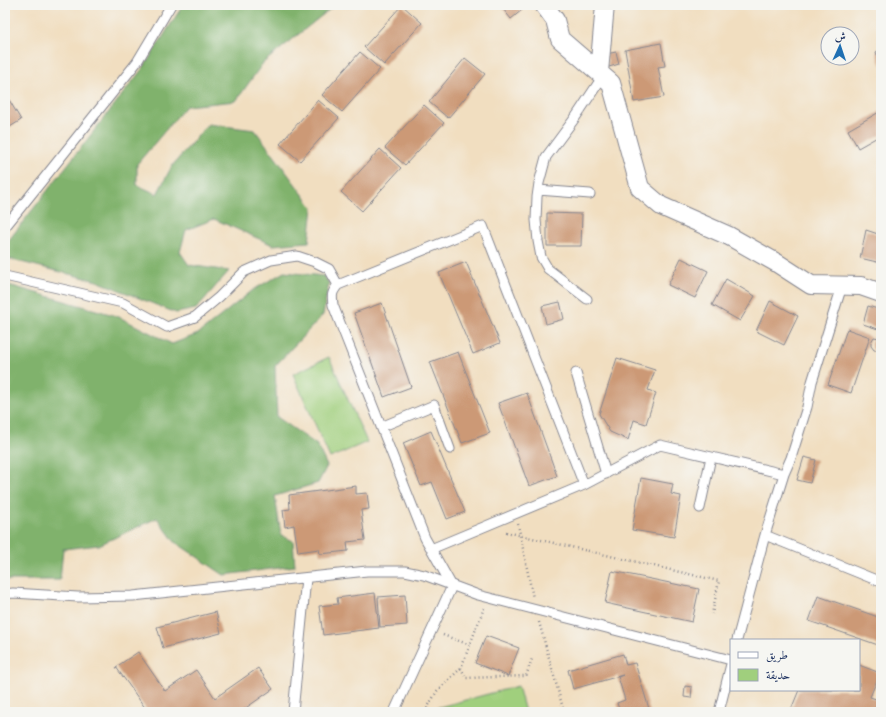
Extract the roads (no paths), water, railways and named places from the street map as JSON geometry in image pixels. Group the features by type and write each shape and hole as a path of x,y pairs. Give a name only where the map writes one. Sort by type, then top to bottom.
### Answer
{"street":[{"path":"544,5 555,12 560,39 611,83 640,188 661,206 729,236 777,263 811,285 860,286 881,293"},
{"path":"601,74 606,5"}],"lane":[{"path":"5,227 137,62 172,5"},
{"path":"587,299 548,269 541,257 536,220 539,183 546,157 575,118 601,74"},
{"path":"538,190 590,194"},
{"path":"452,586 425,538 333,305 333,290 338,285 483,226 584,485"},
{"path":"5,276 123,303 167,327 195,317 244,272 271,260 297,256 315,262 329,269 338,285"},
{"path":"737,639 765,536 807,407 812,382 842,286"},
{"path":"576,373 606,474"},
{"path":"381,427 434,405 450,449"},
{"path":"431,549 584,485 660,445 784,474"},
{"path":"700,508 711,457"},
{"path":"765,536 881,582"},
{"path":"5,594 133,596 367,571 405,572 424,575 478,596 730,660"},
{"path":"293,712 306,578"},
{"path":"394,712 452,586"},
{"path":"719,712 730,668"}]}
